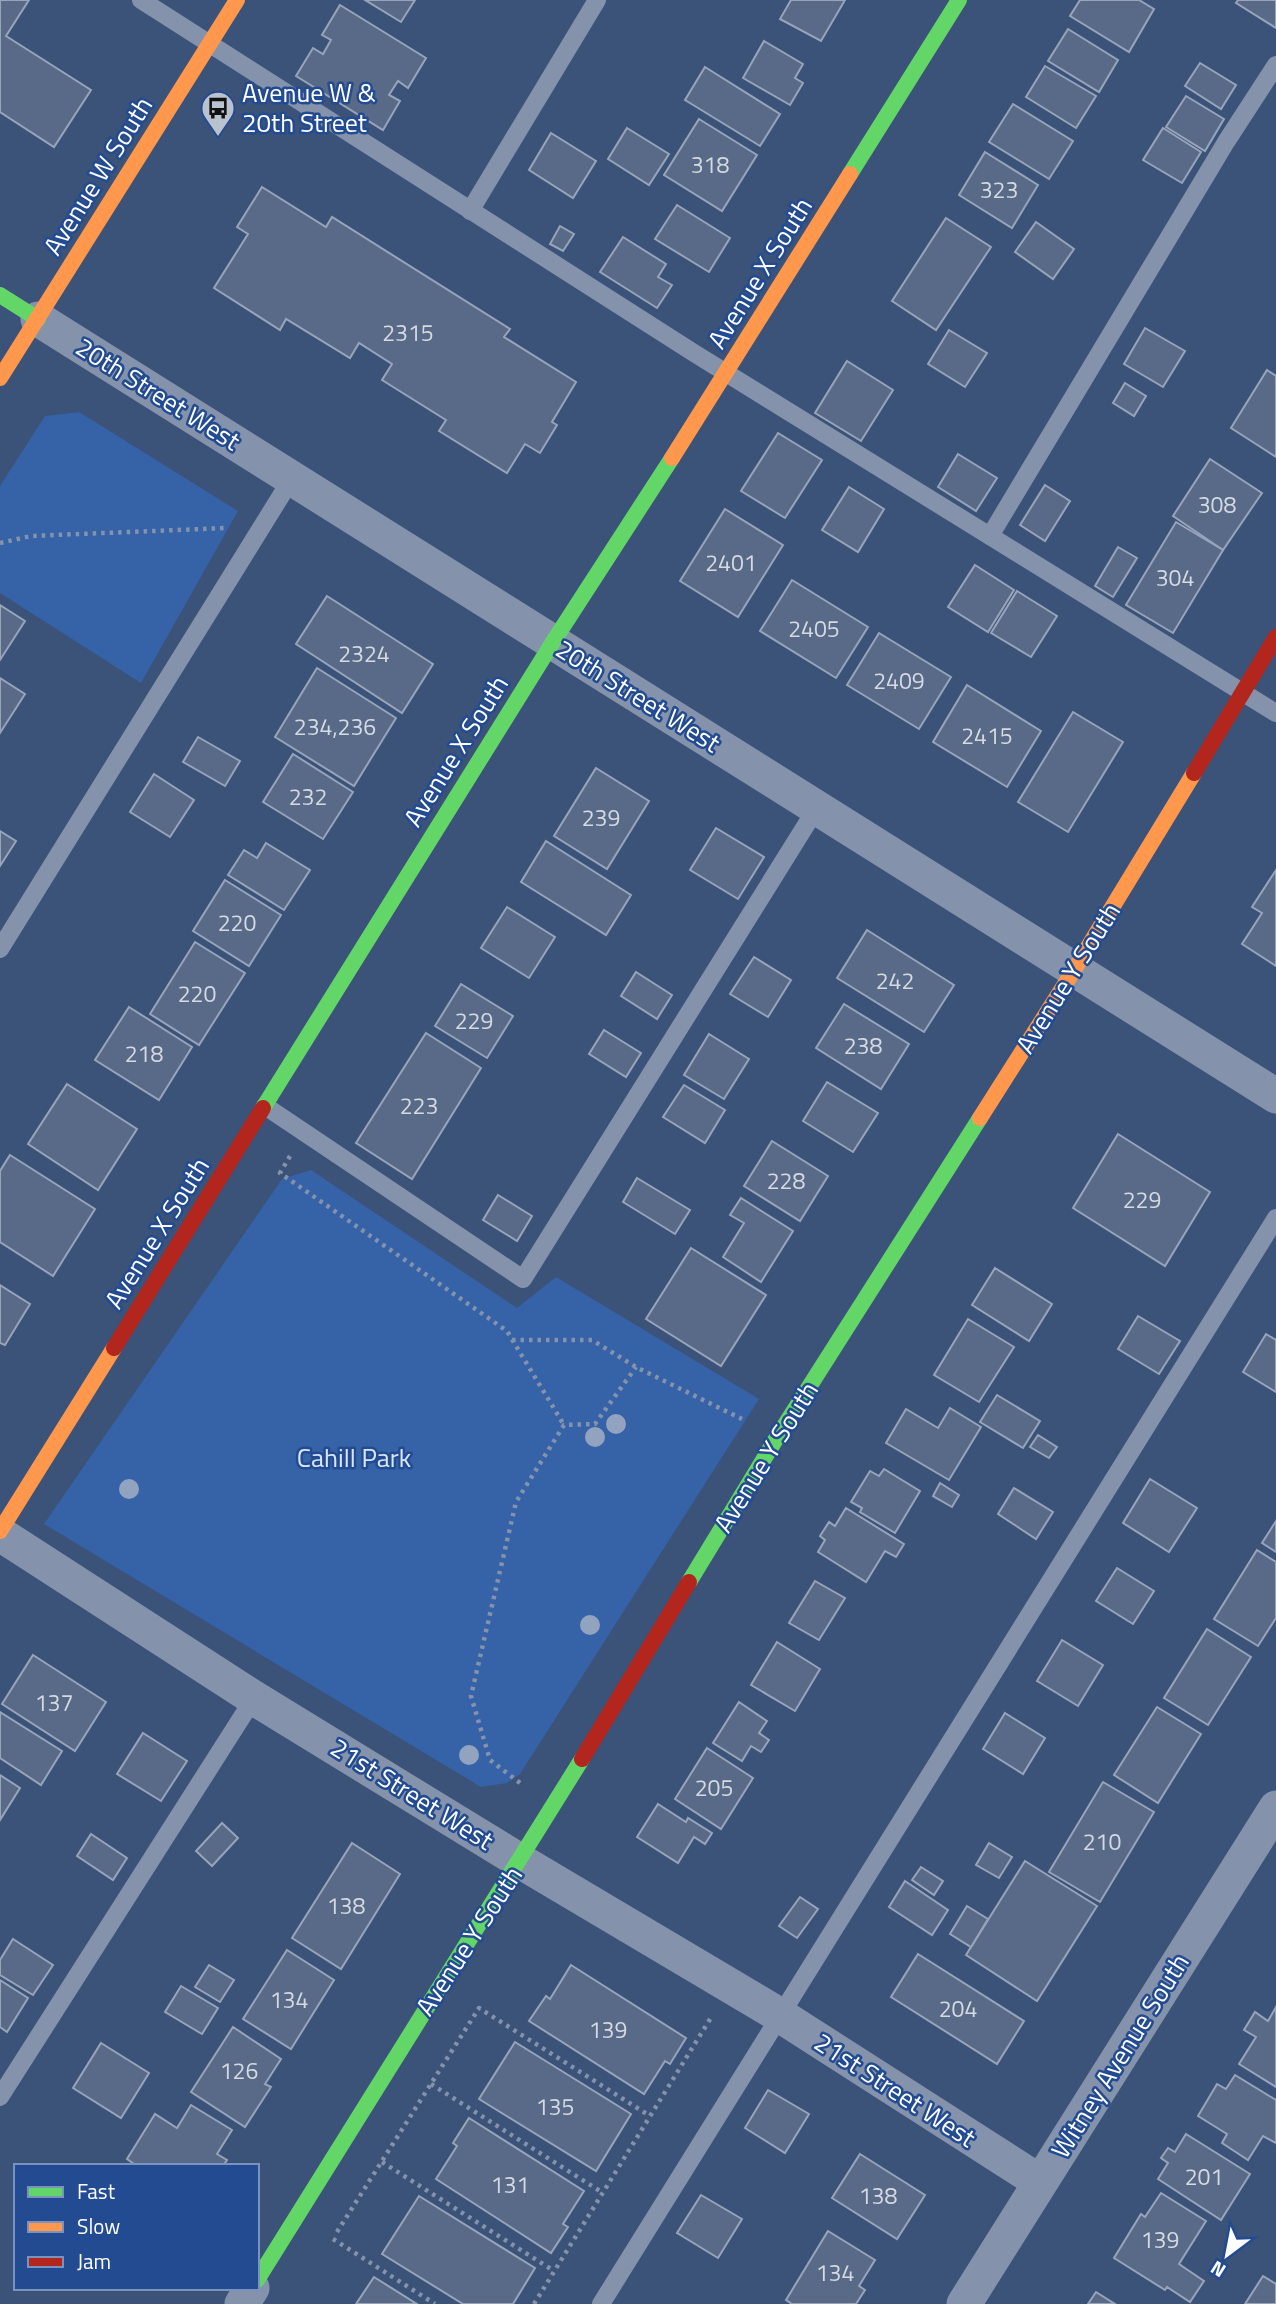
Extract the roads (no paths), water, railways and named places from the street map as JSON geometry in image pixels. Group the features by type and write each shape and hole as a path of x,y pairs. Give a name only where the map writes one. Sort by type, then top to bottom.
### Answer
{"street":[{"name":"Avenue W South","path":"0,378 237,0"},
{"name":"Avenue X South","path":"0,1532 553,642 727,373 959,0"},
{"name":"20th Street West","path":"0,295 1276,1096"},
{"name":"Avenue Y South","path":"259,2277 520,1861 776,1439 1074,970 1276,636"},
{"name":"21st Street West","path":"0,1532 254,1698 520,1861 781,2016 1040,2182"},
{"name":"Witney Avenue South","path":"964,2304 1276,1808"}],"lane":[{"path":"141,0 727,373 1276,713"},
{"path":"470,211 597,0"},
{"path":"990,537 1226,142 1276,65"},
{"path":"0,949 292,478"},
{"path":"265,1105 523,1279 816,809"},
{"path":"601,2304 1276,1218"},
{"path":"0,2097 254,1698"}],"place":[{"name":"Avenue W & 20th Street","path":"218,138"}],"park label":[{"name":"Cahill Park","path":"354,1458"}]}
